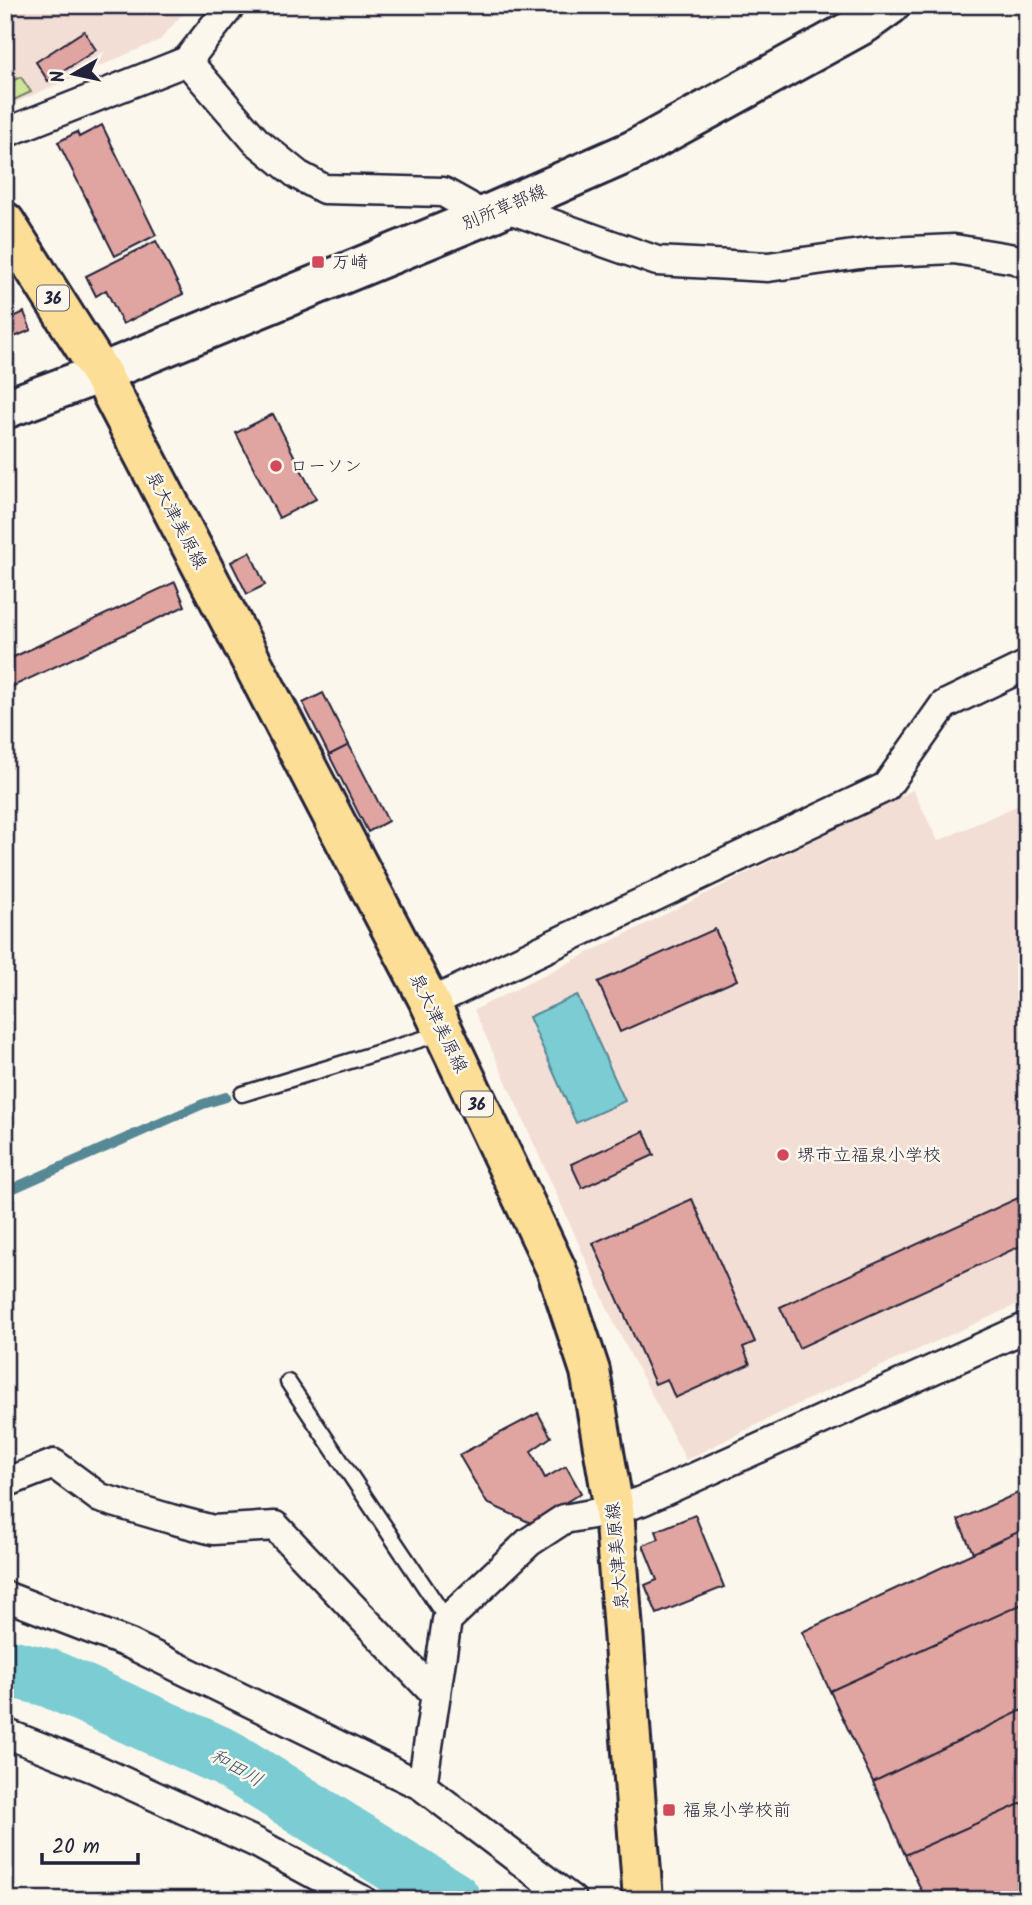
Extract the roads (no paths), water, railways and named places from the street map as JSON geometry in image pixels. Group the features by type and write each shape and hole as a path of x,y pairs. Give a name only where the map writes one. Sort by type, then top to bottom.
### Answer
{"main road":[{"name":"別所草部線","path":"5,409 101,373 493,212 632,151 865,23 890,5"},
{"name":"泉大津美原線","path":"5,222 101,373 437,1018 557,1271 590,1371 614,1510 643,1900"}],"street":[{"path":"5,133 187,61 231,5"},
{"path":"187,61 256,141 298,175 324,189 443,192 468,206 657,261 768,267 867,253 954,249 1015,259 1027,264"},
{"path":"437,1018 886,786 944,705 1027,665"},
{"path":"422,1786 447,1620 529,1542 564,1519 614,1510 642,1501 1027,1326"},
{"path":"5,1483 54,1464 100,1498 171,1519 213,1530 275,1526 436,1695"},
{"path":"5,1595 130,1644 422,1786 572,1900"},
{"path":"5,1733 96,1769 245,1837 362,1900"}],"lane":[{"path":"242,1094 437,1018"},
{"path":"288,1382 447,1620"}],"water":[{"path":"577,995 625,1101 576,1123 529,1017"}],"waterway":[{"path":"5,1192 203,1104 226,1097"},
{"name":"和田川","path":"5,1667 49,1678 226,1758 452,1900"}],"place":[{"name":"万崎","path":"318,262"},
{"name":"ローソン","path":"276,466"},
{"name":"堺市立福泉小学校","path":"783,1155"},
{"name":"福泉小学校前","path":"669,1810"}]}
